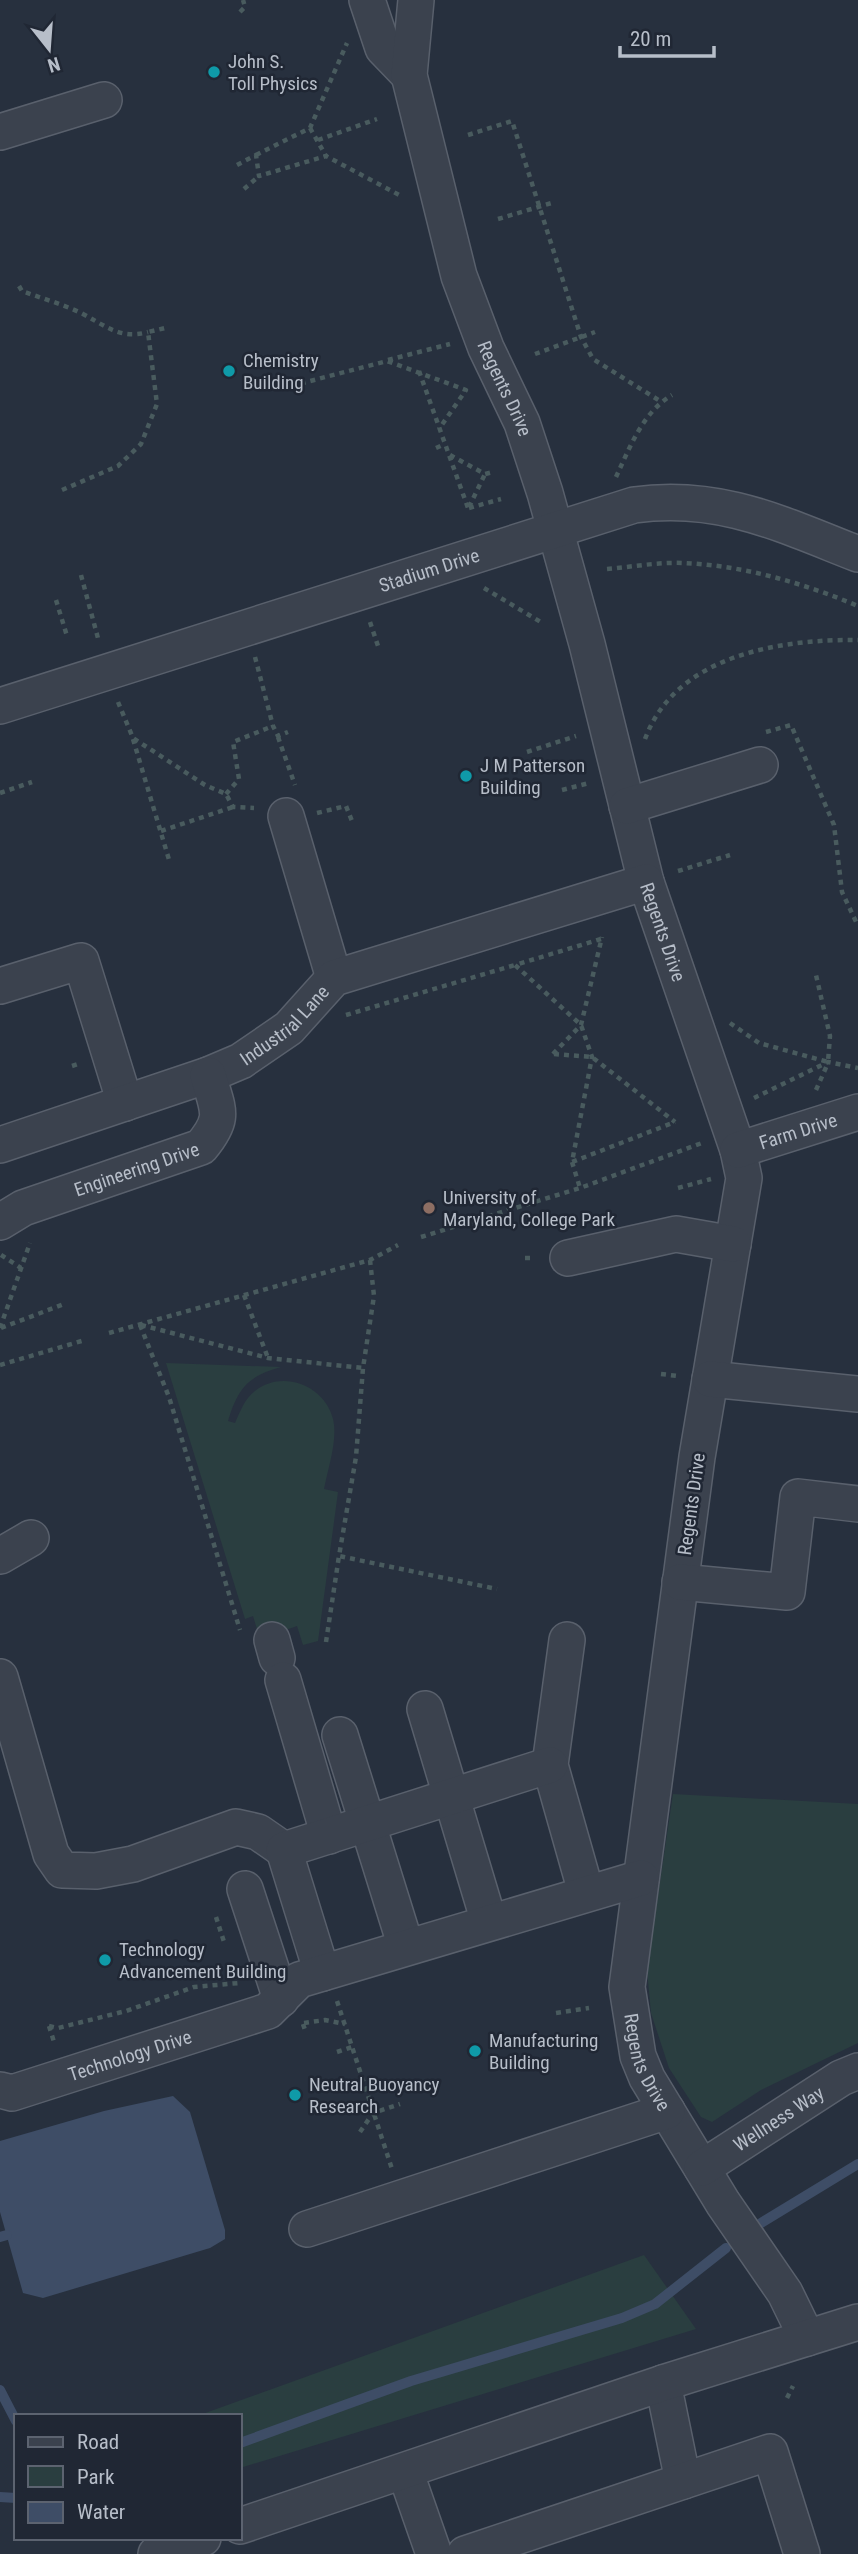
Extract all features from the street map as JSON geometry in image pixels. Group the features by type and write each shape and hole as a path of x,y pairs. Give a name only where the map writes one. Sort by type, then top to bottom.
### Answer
{"street":[{"name":"Regents Drive","path":"367,0 383,48 409,75"},
{"name":"Regents Drive","path":"416,0 409,75 459,276 486,348 522,423 557,530 627,806 659,878 723,1155 744,1178 680,1581 627,1987 638,2056 667,2111 702,2168 785,2293 807,2338"},
{"path":"0,132 104,100"},
{"name":"Stadium Drive","path":"0,706 634,505 683,501 738,509 858,554"},
{"path":"627,806 760,765"},
{"path":"296,816 334,978"},
{"name":"Industrial Lane","path":"0,1146 242,1061 282,1033 308,1010 334,978 659,878"},
{"path":"0,986 81,961 125,1103"},
{"name":"Engineering Drive","path":"0,1222 23,1208 201,1147 217,1128 218,1113 208,1075"},
{"name":"Farm Drive","path":"723,1155 858,1112"},
{"path":"568,1258 603,1247 677,1234 733,1244"},
{"path":"710,1379 858,1394"},
{"path":"680,1581 786,1592 798,1497 858,1504"},
{"path":"0,1556 31,1538"},
{"path":"567,1640 550,1765 586,1892"},
{"path":"269,1654 329,1836"},
{"path":"0,1677 51,1854 62,1870 96,1871 133,1864 236,1827 258,1832 284,1850 322,1973"},
{"path":"425,1709 489,1922"},
{"path":"340,1735 406,1947"},
{"path":"284,1850 550,1765"},
{"path":"281,2012 299,1980 586,1892 641,1878"},
{"path":"245,1889 281,2012"},
{"name":"Technology Drive","path":"0,2090 12,2094 281,2012"},
{"name":"Wellness Way","path":"702,2168 841,2078 858,2071"},
{"path":"307,2229 667,2111"},
{"path":"242,2525 663,2383 858,2322"},
{"path":"663,2383 683,2481"},
{"path":"465,2554 769,2452 802,2554"},
{"path":"405,2471 434,2554"},
{"path":"156,2554 197,2540"}],"path":[{"path":"240,12 245,7 243,0"},
{"path":"237,165 310,128 347,42"},
{"path":"318,140 377,119"},
{"path":"468,135 512,121 582,337 593,359 660,401"},
{"path":"310,128 326,156 403,197"},
{"path":"256,155 259,176"},
{"path":"244,189 259,176 326,156"},
{"path":"498,219 555,202"},
{"path":"19,286 22,291 80,312 107,330 136,335 165,328"},
{"path":"62,490 118,466 141,444 156,404 149,332"},
{"path":"535,354 595,332"},
{"path":"291,386 451,344"},
{"path":"387,361 418,370 466,390 439,429"},
{"path":"418,370 468,508"},
{"path":"616,478 636,433 660,401 672,394"},
{"path":"436,448 445,444"},
{"path":"449,454 485,474 493,472"},
{"path":"468,508 485,474"},
{"path":"468,508 501,499"},
{"path":"607,569 681,563 722,567 792,582 858,606"},
{"path":"80,575 101,648"},
{"path":"477,584 544,624"},
{"path":"56,600 67,636"},
{"path":"369,618 379,649"},
{"path":"643,746 651,724 670,696 701,673 743,653 808,640 858,640"},
{"path":"254,656 278,736 296,816"},
{"path":"116,698 133,738 170,863"},
{"path":"791,725 834,825 842,892 858,926"},
{"path":"226,794 239,779 233,742 273,726"},
{"path":"278,736 288,732"},
{"path":"527,752 576,736"},
{"path":"133,738 205,785 226,794 233,807"},
{"path":"0,793 32,782"},
{"path":"562,790 590,782"},
{"path":"161,831 233,807 269,810 296,816 346,806 352,821"},
{"path":"659,878 730,855"},
{"path":"572,1162 675,1122 592,1057 553,1054 581,1024 605,928"},
{"path":"580,1188 572,1162 592,1057 581,1024 515,965 601,939"},
{"path":"811,1100 828,1062 830,1035 816,975"},
{"path":"726,1020 759,1042 858,1068"},
{"path":"744,1103 828,1062"},
{"path":"421,1237 580,1188 723,1155"},
{"path":"678,1188 723,1155"},
{"path":"0,1329 33,1237"},
{"path":"109,1333 370,1260 398,1245"},
{"path":"0,1255 21,1268"},
{"path":"326,1642 356,1457 363,1368 374,1296 370,1260"},
{"path":"244,1295 268,1358"},
{"path":"0,1329 64,1304"},
{"path":"140,1325 268,1358 363,1368"},
{"path":"140,1325 269,1654"},
{"path":"0,1365 85,1340"},
{"path":"339,1556 497,1589"},
{"path":"478,1584 481,1592"},
{"path":"322,1973 334,1989 392,2168"},
{"path":"49,2025 58,2028 100,2018 194,1987 239,1983"},
{"path":"556,2013 589,2007"},
{"path":"281,2012 345,2024"},
{"path":"337,2052 352,2047"},
{"path":"360,2132 373,2113 400,2104"},
{"path":"787,2398 793,2386"}],"green space":[{"path":"166,1363 281,1367 252,1379 240,1392 228,1421 235,1423 251,1394 278,1381 302,1384 312,1390 328,1407 333,1419 334,1436 324,1489 338,1492 318,1641 303,1645 297,1626 260,1639 253,1616 245,1619"},
{"path":"673,1794 858,1804 858,2043 761,2090 712,2122 701,2117 669,2068 651,2013 647,1970"},
{"path":"644,2255 696,2329 242,2467 242,2414 203,2414"}],"water":[{"path":"173,2096 190,2112 225,2230 225,2239 210,2248 43,2298 23,2293 0,2212 0,2141 104,2111"}],"waterway":[{"path":"761,2223 858,2164"},
{"path":"0,2237 7,2235"},
{"path":"242,2442 411,2381 622,2318 655,2304 726,2248"},
{"path":"0,2390 14,2417"},
{"path":"0,2497 14,2498"}],"place":[{"name":"John S. Toll Physics","path":"214,72"},
{"name":"Chemistry Building","path":"229,371"},
{"name":"J M Patterson Building","path":"466,776"},
{"name":"University of Maryland, College Park","path":"429,1208"},
{"name":"Technology Advancement Building","path":"105,1960"},
{"name":"Manufacturing Building","path":"475,2051"},
{"name":"Neutral Buoyancy Research","path":"295,2095"}]}
